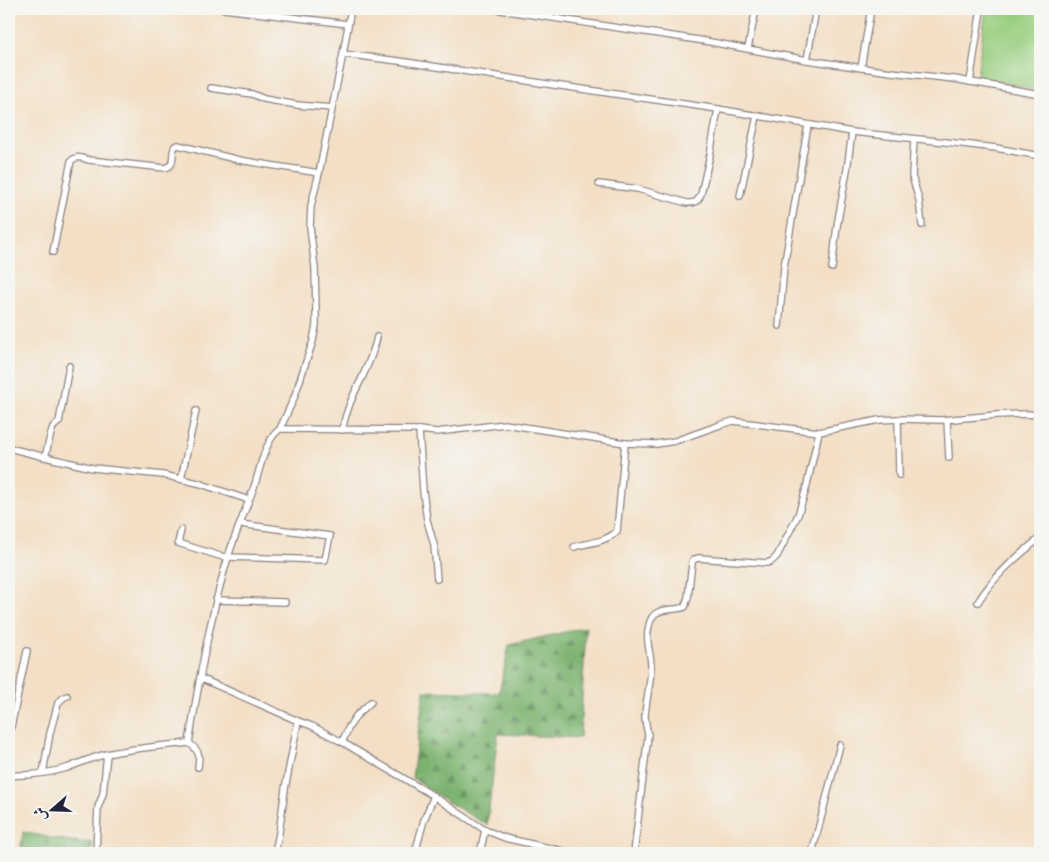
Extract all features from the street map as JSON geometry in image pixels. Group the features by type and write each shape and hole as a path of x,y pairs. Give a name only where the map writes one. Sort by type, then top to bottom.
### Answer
{"street":[{"path":"224,9 256,11 348,24"},
{"path":"189,743 202,663 228,557 272,437 280,429 294,398 314,341 316,325 315,268 310,227 311,206 351,9"},
{"path":"494,9 748,48 807,60 970,82 1040,94"},
{"path":"748,48 756,9"},
{"path":"807,60 816,9"},
{"path":"861,68 871,9"},
{"path":"970,82 981,9"},
{"path":"343,54 718,109 852,132 996,148 1040,156"},
{"path":"211,88 252,94 264,99 297,105 332,108"},
{"path":"599,184 638,189 687,203 698,201 710,155 718,109"},
{"path":"740,196 757,116"},
{"path":"779,326 784,267 808,125"},
{"path":"832,268 852,132"},
{"path":"914,138 912,176 919,200 922,225"},
{"path":"52,252 71,161 74,158 165,168 170,167 172,164 173,149 178,145 238,160 319,173"},
{"path":"342,430 350,404 375,348 377,337"},
{"path":"45,457 53,427 59,422 69,366"},
{"path":"181,479 196,412"},
{"path":"280,429 419,430 437,432 505,424 625,443 656,444 676,441 733,421 819,432 879,420 947,420 997,414 1040,415"},
{"path":"898,419 899,475"},
{"path":"947,420 949,458"},
{"path":"419,430 423,491 427,520 434,545 437,579"},
{"path":"634,853 648,735 645,716 651,664 647,635 649,624 655,614 661,611 685,607 694,560 698,558 767,563 777,556 798,515 819,432"},
{"path":"574,547 605,539 616,531 625,443"},
{"path":"9,448 93,468 181,479 249,500"},
{"path":"181,530 178,543 220,556 325,560 330,536 240,524"},
{"path":"978,602 999,575 1040,538"},
{"path":"216,600 285,602"},
{"path":"9,730 27,651"},
{"path":"200,678 328,734 434,796 485,830 505,838 570,853"},
{"path":"43,773 50,732 58,703 67,696"},
{"path":"342,742 352,721 371,702"},
{"path":"275,853 298,721"},
{"path":"9,775 43,773 66,768 107,754 138,748 189,743 198,752 198,767"},
{"path":"812,853 840,746"},
{"path":"96,853 98,807 103,794 107,754"},
{"path":"415,853 424,820 434,796"},
{"path":"480,853 485,830"}],"green space":[{"path":"986,9 1040,9 1040,91 977,76"},
{"path":"586,627 580,738 498,734 487,825 412,778 424,691 499,693 509,645"},
{"path":"23,832 56,839 92,843 92,853 20,853"}]}
